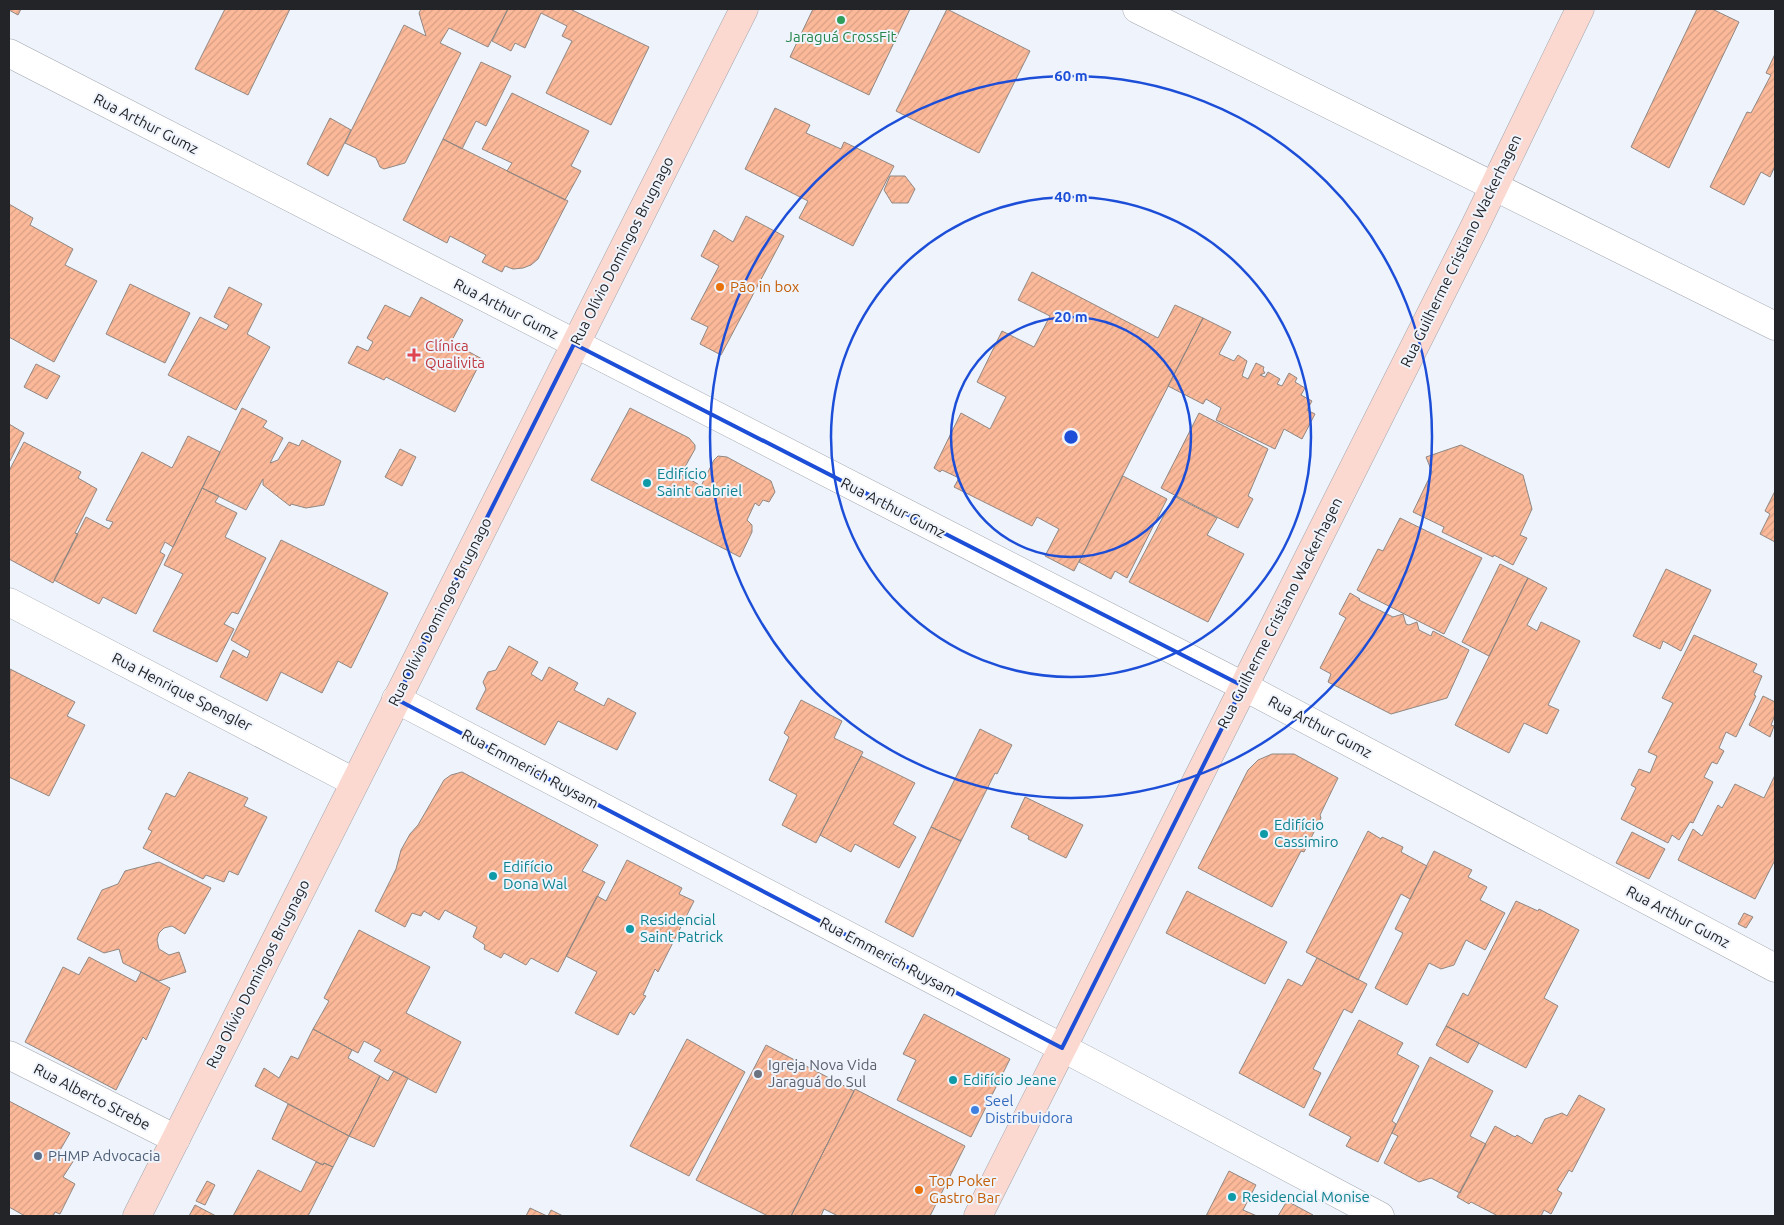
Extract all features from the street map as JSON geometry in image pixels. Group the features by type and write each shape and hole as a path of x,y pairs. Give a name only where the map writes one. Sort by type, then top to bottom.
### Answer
{"main road":[{"name":"Rua Olívio Domingos Brugnago","path":"137,1216 744,9"},
{"name":"Rua Guilherme Cristiano Wackerhagen","path":"978,1216 1494,185 1580,9"}],"street":[{"path":"1137,9 1775,326"},
{"name":"Rua Arthur Gumz","path":"9,53 1242,686 1775,968"},
{"name":"Rua Henrique Spengler","path":"9,602 354,782"},
{"name":"Rua Emmerich Ruysam","path":"396,699 1380,1216"},
{"name":"Rua Alberto Strebe","path":"9,1055 176,1139"}],"highlighted area":[{"path":"574,344 1243,686 1062,1048 396,699"}],"building":[{"path":"9,9 21,9 18,15"},
{"path":"225,9 290,9 248,95 195,69"},
{"path":"421,9 508,9 488,47 449,28 440,43 461,53 405,163 384,169 380,167 376,158 345,143 404,25 426,36 419,13"},
{"path":"508,9 570,9 649,47 611,125 546,93 572,41 562,36 567,26 541,13 525,48 515,43 511,51 492,41"},
{"path":"813,9 910,9 869,95 790,57"},
{"path":"947,9 1030,51 979,153 896,111"},
{"path":"1697,9 1712,9 1739,22 1669,168 1631,147"},
{"path":"1775,54 1775,166 1770,177 1761,172 1744,205 1710,187 1747,112 1751,113 1771,75 1766,73"},
{"path":"481,62 511,76 486,126 476,121 462,149 443,139"},
{"path":"512,93 589,131 571,166 581,171 565,200 507,171 512,163 482,149"},
{"path":"775,108 810,125 806,133 841,149 844,142 894,166 853,246 799,218 808,201 745,169"},
{"path":"330,118 351,130 328,176 307,164"},
{"path":"443,139 568,201 538,259 531,265 513,269 505,266 502,272 482,262 486,255 450,236 447,243 403,220"},
{"path":"890,176 905,176 915,189 908,203 892,203 884,190"},
{"path":"9,204 33,218 30,225 73,249 65,265 97,281 54,362 9,337"},
{"path":"746,216 784,236 721,355 700,344 708,327 691,319 719,266 701,256 714,230 733,242"},
{"path":"1032,272 1158,338 1175,305 1203,318 1074,571 1045,556 1059,529 1037,517 1032,526 954,487 959,478 934,468 961,413 990,429 1006,397 977,382 1002,331 1034,347 1050,316 1018,300"},
{"path":"130,284 190,313 165,363 106,334"},
{"path":"229,287 262,304 247,334 270,347 236,410 168,375 200,317 226,330 229,325 214,317"},
{"name":"Clínica Qualivita","path":"421,297 463,320 451,342 482,359 455,412 386,377 384,380 348,363 357,346 368,351 373,342 367,338 385,305 410,317"},
{"path":"1203,318 1231,332 1219,354 1234,361 1238,355 1247,361 1242,376 1248,379 1256,363 1264,367 1265,373 1260,375 1265,377 1268,372 1280,379 1277,384 1282,386 1289,373 1297,378 1295,382 1305,388 1301,395 1312,401 1307,410 1315,414 1302,439 1284,429 1275,449 1216,420 1221,408 1206,399 1203,404 1168,386"},
{"path":"36,364 60,376 47,399 24,387"},
{"path":"242,408 267,421 263,427 283,438 270,463 278,460 289,442 299,446 302,440 341,461 324,505 306,508 291,504 290,506 263,485 263,479 246,510 202,488"},
{"name":"Edifício Saint Gabriel","path":"630,408 689,438 695,445 695,449 681,474 701,486 714,460 718,456 727,457 771,481 775,492 769,502 763,500 759,506 755,503 747,520 752,525 752,532 740,557 591,480"},
{"path":"1199,413 1268,449 1248,496 1253,499 1238,528 1161,488"},
{"path":"9,424 24,433 10,461 9,460"},
{"path":"188,436 220,452 173,547 165,542 160,552 165,555 136,614 103,597 99,604 54,580 86,517 109,529 113,522 106,520 142,452 172,468"},
{"path":"24,442 81,472 78,478 97,489 75,533 78,534 53,583 9,559 9,471"},
{"path":"1461,445 1523,475 1532,509 1520,535 1527,538 1513,565 1442,532 1444,527 1413,512 1432,472 1426,457"},
{"path":"400,449 416,457 402,486 385,477"},
{"path":"1123,476 1167,499 1127,578 1115,571 1111,579 1079,562"},
{"path":"202,488 219,496 215,502 237,513 225,537 266,558 238,614 232,612 224,624 234,629 217,662 153,631 183,574 164,565"},
{"path":"1775,491 1775,542 1760,534 1770,514 1765,511"},
{"path":"1174,496 1217,518 1207,535 1244,554 1208,622 1129,582"},
{"path":"1400,518 1482,558 1444,634 1357,590 1378,549 1383,551"},
{"path":"281,540 388,593 351,668 338,661 322,693 281,672 267,701 220,677 233,650 247,658 250,651 231,640"},
{"path":"1500,564 1528,578 1489,656 1462,642"},
{"path":"1666,569 1711,590 1681,651 1663,641 1660,649 1633,636"},
{"path":"1528,578 1547,588 1527,625 1537,631 1541,622 1580,641 1548,705 1559,710 1547,734 1524,723 1509,753 1455,725"},
{"path":"1350,593 1359,600 1393,617 1403,614 1406,624 1409,625 1417,622 1419,630 1431,636 1433,631 1469,650 1447,698 1391,714 1328,682 1331,674 1320,668 1346,618 1339,614"},
{"path":"1694,635 1757,664 1753,672 1762,676 1754,695 1756,696 1736,737 1726,732 1719,748 1724,751 1717,764 1712,762 1704,777 1713,782 1693,823 1690,822 1679,840 1672,835 1668,843 1621,819 1636,788 1631,785 1639,769 1650,773 1657,756 1648,752 1673,703 1662,698"},
{"path":"509,646 538,662 531,674 542,681 549,667 578,683 574,690 604,706 608,698 636,713 617,750 558,721 545,745 476,709 486,689 483,682 488,672 496,670"},
{"path":"10,669 75,702 67,716 85,725 49,796 9,777"},
{"path":"1763,696 1775,702 1775,715 1771,725 1774,726 1770,737 1749,725"},
{"path":"801,700 842,721 834,738 863,752 816,843 782,825 797,795 769,780 789,737 784,733"},
{"path":"980,729 1012,745 997,774 995,773 961,841 931,827"},
{"name":"Edifício Cassimiro","path":"1272,754 1294,754 1338,778 1304,852 1301,851 1272,907 1198,868 1248,770 1258,760"},
{"path":"861,756 915,783 893,824 916,837 899,868 855,844 851,852 820,835"},
{"path":"189,772 248,798 244,806 267,817 238,875 229,871 224,882 206,875 203,879 143,848 152,831 148,829 166,793 175,797"},
{"name":"Edifício Dona Wal","path":"462,772 598,845 582,871 605,882 558,972 531,958 526,965 504,953 501,958 484,949 485,945 473,937 477,927 445,910 439,920 424,911 421,916 412,913 405,927 375,911 396,869 401,850 410,834 418,825 444,780 451,775"},
{"path":"1775,775 1775,860 1755,899 1678,860 1693,829 1702,836 1718,805 1722,808 1735,784 1764,798"},
{"path":"1025,797 1083,825 1066,858 1028,839 1029,836 1011,827"},
{"path":"931,827 961,841 913,937 885,922"},
{"path":"1368,831 1381,839 1382,837 1403,847 1401,852 1427,866 1410,899 1401,894 1358,980 1306,952"},
{"path":"1632,832 1665,849 1649,879 1616,863"},
{"path":"1434,851 1472,870 1468,877 1487,887 1480,900 1505,913 1485,950 1466,940 1454,965 1441,969 1429,963 1407,1005 1375,988 1403,933 1395,929"},
{"name":"Residencial Saint Patrick","path":"627,860 682,888 679,894 694,901 658,972 655,969 643,995 646,996 634,1015 630,1012 618,1035 575,1013 597,972 566,956 597,896 606,901"},
{"path":"159,862 211,888 185,934 172,926 164,928 159,933 157,940 159,949 169,955 179,952 186,972 159,981 123,963 119,949 104,953 77,939 102,890 118,884 125,871"},
{"path":"1187,891 1287,942 1265,984 1166,933"},
{"path":"1516,901 1538,911 1539,909 1579,930 1544,998 1558,1006 1526,1068 1446,1026 1463,993 1468,996"},
{"path":"1744,913 1753,917 1746,928 1738,924"},
{"path":"359,930 430,967 406,1013 461,1042 436,1093 374,1061 381,1050 364,1041 358,1053 313,1029 329,1001 324,998"},
{"path":"89,957 136,982 141,972 170,988 146,1040 143,1037 116,1090 25,1042 63,967 79,975"},
{"path":"1317,958 1367,984 1352,1013 1344,1009 1313,1069 1321,1073 1304,1108 1239,1073 1288,979 1302,986"},
{"name":"Edifício Jeane","path":"924,1014 1010,1059 971,1137 897,1100 916,1060 903,1054"},
{"path":"1359,1020 1403,1043 1397,1054 1419,1066 1392,1121 1396,1124 1378,1162 1346,1146 1351,1137 1309,1115"},
{"path":"1446,1026 1479,1043 1468,1063 1436,1045"},
{"path":"313,1029 352,1050 348,1058 380,1076 349,1136 255,1086 264,1068 279,1078 291,1056 298,1059"},
{"path":"687,1039 745,1072 689,1176 630,1146"},
{"path":"766,1045 854,1091 791,1216 768,1216 696,1180"},
{"path":"1430,1057 1493,1091 1470,1136 1486,1144 1460,1193 1431,1178 1419,1182 1384,1163 1398,1136 1392,1133"},
{"path":"394,1071 408,1078 374,1147 349,1136 380,1076 388,1081"},
{"path":"855,1089 965,1146 930,1216 838,1216 824,1209 821,1216 791,1216"},
{"path":"1579,1095 1605,1109 1572,1172 1569,1170 1557,1190 1562,1193 1551,1214 1544,1210 1541,1216 1498,1216 1457,1197 1495,1126 1515,1137 1517,1135 1532,1144 1545,1119 1562,1113 1567,1116"},
{"name":"PHMP Advocacia","path":"9,1101 70,1133 59,1152 74,1160 63,1177 75,1184 60,1214 55,1212 53,1216 25,1216 9,1207"},
{"path":"288,1104 349,1136 333,1167 324,1163 323,1165 272,1139"},
{"path":"316,1162 333,1167 308,1216 233,1216 258,1170 301,1192"},
{"name":"Residencial Monise","path":"1229,1171 1256,1185 1243,1210 1257,1216 1206,1216"},
{"path":"207,1181 215,1185 205,1205 196,1201"},
{"name":"Residencial Monise","path":"1287,1201 1313,1215 1313,1216 1278,1216"},
{"path":"195,1205 216,1216 189,1216"},
{"path":"530,1208 547,1216 526,1216"},
{"path":"551,1210 563,1216 548,1216"}],"place":[{"name":"Jaraguá CrossFit","path":"841,20"},
{"name":"Pão in box","path":"720,287"},
{"name":"Clínica Qualivita","path":"414,355"},
{"name":"Edifício Saint Gabriel","path":"647,483"},
{"name":"Edifício Cassimiro","path":"1264,834"},
{"name":"Edifício Dona Wal","path":"493,876"},
{"name":"Residencial Saint Patrick","path":"630,929"},
{"name":"Igreja Nova Vida Jaraguá do Sul","path":"758,1074"},
{"name":"Edifício Jeane","path":"953,1080"},
{"name":"Seel Distribuidora","path":"975,1110"},
{"name":"PHMP Advocacia","path":"38,1156"},
{"name":"Top Poker Gastro Bar","path":"919,1190"},
{"name":"Residencial Monise","path":"1232,1197"}]}
